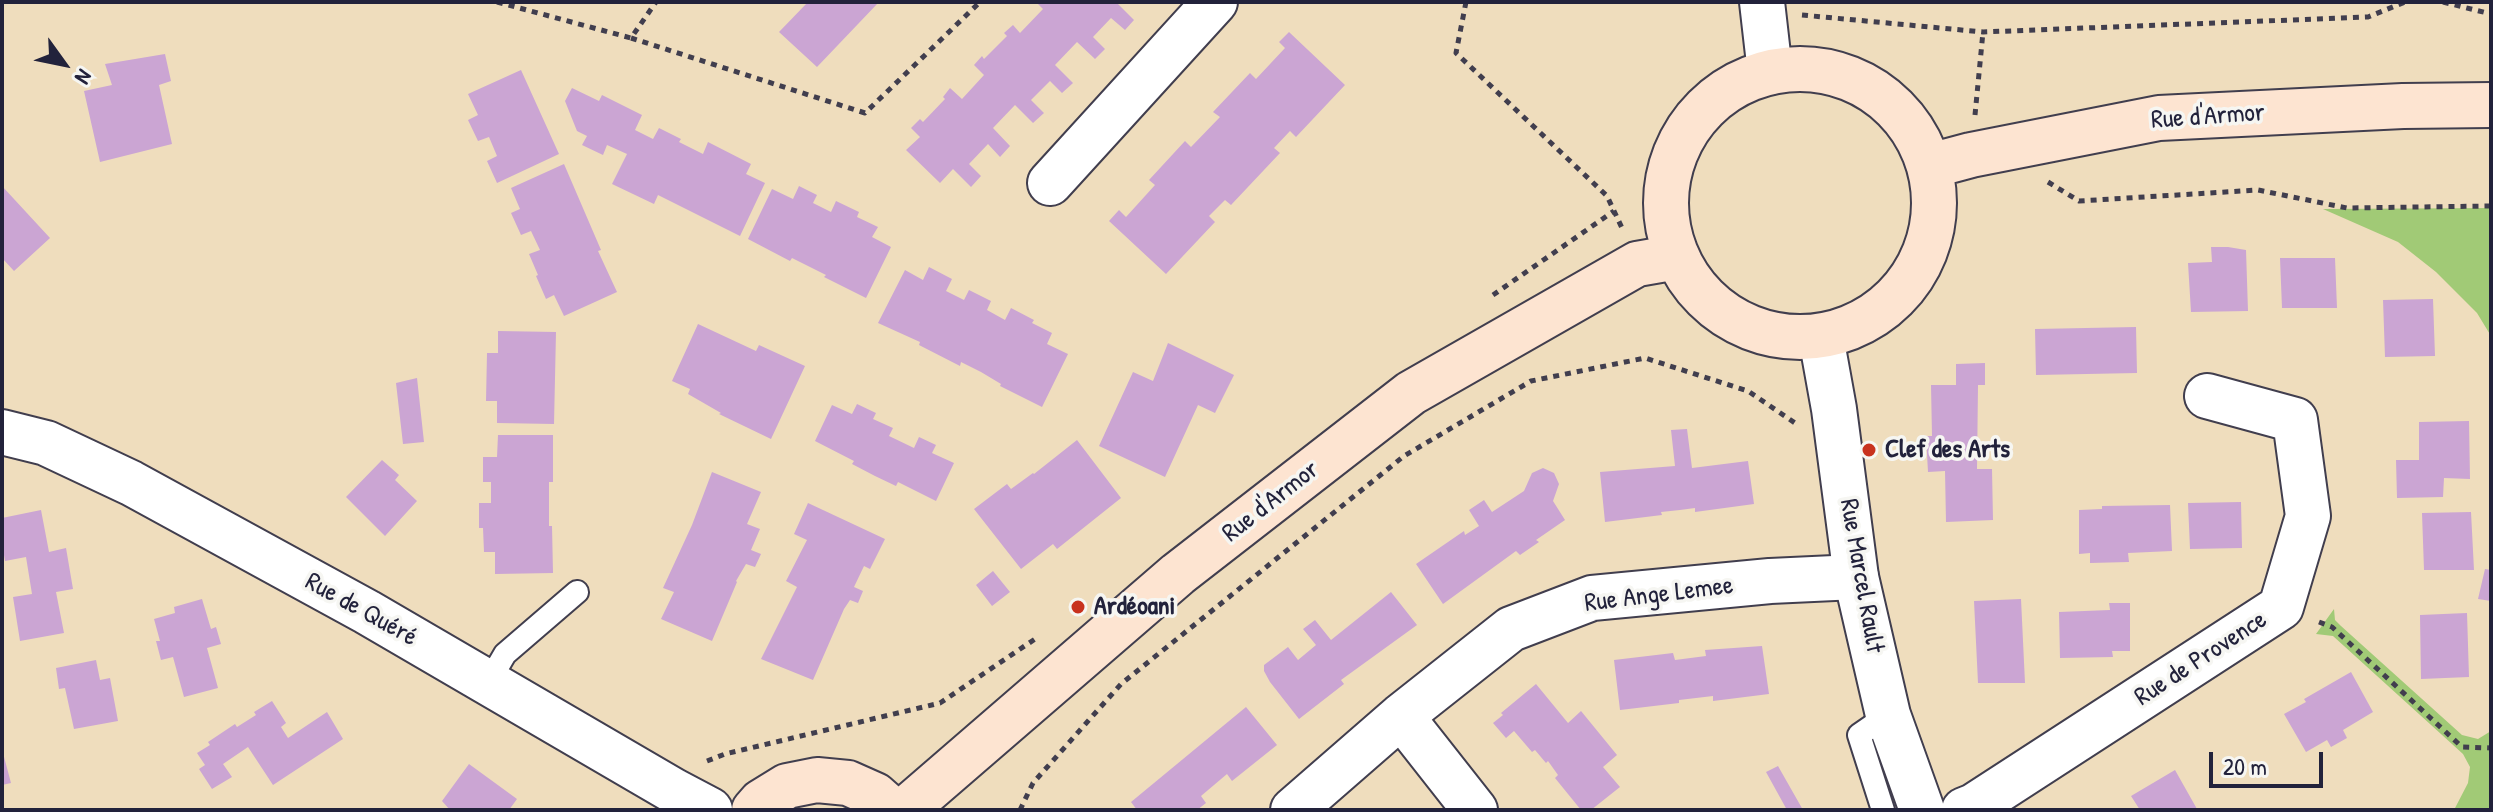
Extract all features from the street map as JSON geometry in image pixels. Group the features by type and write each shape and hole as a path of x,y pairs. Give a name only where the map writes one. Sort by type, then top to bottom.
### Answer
{"main road":[{"path":"1810,69 1850,78 1862,85 1885,99 1913,129 1930,166 1935,211 1924,256 1900,294 1864,322 1821,337 1777,336 1735,321 1657,260 1666,219 1668,180 1680,143 1703,111 1734,87 1770,72 1810,69"},
{"name":"Rue d'Armor","path":"1930,166 2159,118 2491,105"},
{"name":"Rue d'Armor","path":"905,810 1178,574 1411,393 1657,260"},
{"path":"754,810 787,786 817,780 848,783 875,795 892,810"}],"street":[{"path":"1050,183 1215,2"},
{"path":"1762,7 1770,72"},
{"name":"Rue Marcel Rault","path":"1821,337 1834,409 1856,577 1888,715 1922,810"},
{"name":"Rue de Provence","path":"1964,810 2281,607 2308,516 2295,420 2207,396"},
{"name":"Rue de Quéré","path":"2,432 46,443 131,483 367,612 692,801"},
{"name":"Rue Ange Lemee","path":"1293,810 1401,716 1511,629 1592,598 1770,581 1856,577"},
{"path":"1401,716 1475,810"}],"lane":[{"path":"488,683 505,654 577,592"},
{"path":"1883,810 1859,735 1888,715"}],"path":[{"path":"497,2 631,38 865,113 980,2"},
{"path":"631,38 656,2"},
{"path":"1466,2 1456,53 1607,196 1614,211 1657,260"},
{"path":"1762,7 1983,32 2368,17 2405,2"},
{"path":"2443,2 2491,14"},
{"path":"1971,155 1983,32"},
{"path":"2040,178 2079,201 2258,190 2347,208 2491,206"},
{"path":"1485,301 1614,211"},
{"path":"1020,810 1033,783 1121,684 1404,456 1531,381 1645,358 1748,391 1795,423 1834,409"},
{"path":"2281,607 2332,627 2462,747 2491,748"},
{"path":"692,801 687,770 725,754 940,703 1046,631"}],"green space":[{"path":"2491,208 2491,336 2477,313 2436,272 2398,242 2323,209"},
{"path":"2334,609 2335,620 2341,626 2462,735 2478,739 2491,731 2491,810 2454,810 2468,783 2470,767 2463,754 2333,636 2316,634"}],"building":[{"path":"808,2 879,2 817,67 779,32"},
{"path":"1036,2 1116,2 1134,20 1125,30 1111,18 1093,37 1105,49 1095,59 1077,42 1055,65 1073,83 1062,93 1050,81 1031,100 1044,113 1033,123 1015,105 993,128 1010,146 1000,157 988,144 969,164 981,176 971,187 953,169 940,183 906,150 920,137 911,128 920,119 923,122 945,99 943,97 950,88 962,99 984,75 974,65 1007,36 1004,33 1013,25 1020,33 1043,9"},
{"path":"1289,32 1345,85 1296,137 1290,131 1274,148 1280,153 1231,205 1225,200 1209,216 1215,222 1166,274 1109,221 1119,210 1126,217 1155,185 1149,180 1185,141 1191,147 1220,117 1213,112 1250,73 1256,79 1285,48 1279,42"},
{"path":"165,54 171,81 159,85 172,144 100,162 84,91 112,85 105,64"},
{"path":"521,70 559,154 497,183 487,161 497,156 489,137 478,141 468,120 478,115 468,94"},
{"path":"572,88 599,101 602,95 642,115 635,130 653,139 659,128 703,154 708,142 751,164 746,174 765,183 740,236 658,195 654,204 612,184 627,154 607,145 603,155 582,145 587,136 577,131 565,101"},
{"path":"564,164 617,292 564,316 554,295 546,299 536,276 529,254 540,250 531,231 521,235 511,213 520,209 511,188"},
{"path":"2,186 50,238 14,271 2,258"},
{"path":"799,186 817,195 813,203 831,212 836,201 859,212 857,217 878,227 872,237 891,247 866,298 792,258 790,261 748,239 772,189 793,199"},
{"path":"2211,247 2246,250 2248,311 2191,312 2188,263 2212,262"},
{"path":"2280,258 2335,258 2337,308 2282,308"},
{"path":"929,267 952,279 946,291 964,300 969,290 991,301 987,310 1005,320 1011,308 1052,333 1047,344 1068,354 1042,407 1000,386 981,372 961,362 960,366 919,345 920,342 878,323 905,270 923,280"},
{"path":"2433,299 2435,356 2385,357 2383,300"},
{"path":"698,324 756,351 759,345 805,366 771,439 719,414 688,394 690,389 672,381"},
{"path":"2136,327 2137,373 2036,375 2035,329"},
{"path":"498,331 556,332 554,424 497,423 497,401 486,401 487,353 498,353"},
{"path":"1168,343 1234,375 1215,413 1198,405 1165,477 1099,446 1133,372 1153,381"},
{"path":"1985,363 1985,385 1978,385 1977,469 1992,469 1993,520 1946,522 1945,471 1928,472 1926,436 1932,436 1931,385 1956,385 1956,364"},
{"path":"417,378 424,442 403,444 396,383"},
{"path":"857,404 876,413 873,419 893,428 889,436 914,448 919,437 936,445 932,453 954,463 936,501 898,482 896,486 875,476 815,441 832,405 852,414"},
{"path":"2469,421 2470,479 2444,478 2443,497 2397,498 2396,460 2419,460 2419,422"},
{"path":"1687,429 1692,468 1748,461 1754,504 1695,512 1695,508 1661,512 1662,515 1605,522 1600,472 1675,466 1671,430"},
{"path":"498,435 553,435 549,526 552,526 553,573 495,574 495,552 484,552 483,528 479,528 479,503 491,503 491,482 483,482 483,457 497,457"},
{"path":"1077,440 1121,498 1057,549 1053,544 1021,569 974,509 1007,484 1011,489 1034,474"},
{"path":"382,460 399,475 395,480 417,501 385,536 346,497"},
{"path":"1543,468 1554,473 1559,484 1553,501 1565,520 1536,540 1539,542 1520,555 1516,551 1443,604 1416,564 1464,531 1465,535 1479,526 1469,510 1484,500 1492,512 1524,491 1532,473"},
{"path":"712,472 761,492 747,524 760,529 751,550 761,554 755,567 746,564 736,581 712,641 661,619 674,592 663,588"},
{"path":"2241,502 2242,548 2190,549 2188,503"},
{"path":"808,503 885,539 870,569 864,566 854,587 863,591 858,603 850,600 844,609 813,680 761,659 797,587 786,581 807,540 794,534"},
{"path":"2170,505 2172,551 2128,553 2129,562 2090,563 2090,553 2079,554 2079,510 2102,509 2102,506"},
{"path":"41,510 49,552 66,548 73,589 56,592 64,633 20,641 13,597 32,594 26,557 5,561 2,518"},
{"path":"2471,512 2474,570 2424,570 2422,513"},
{"path":"2485,569 2491,570 2491,601 2478,599"},
{"path":"993,571 1010,592 992,606 976,585"},
{"path":"1391,592 1417,625 1341,680 1344,684 1299,719 1270,682 1264,665 1288,647 1298,660 1316,645 1303,629 1315,620 1331,640"},
{"path":"202,599 211,629 216,627 221,644 207,648 218,688 184,697 173,657 161,660 154,619 175,613 174,607"},
{"path":"2021,599 2025,683 1978,683 1974,601"},
{"path":"2109,603 2130,603 2130,651 2112,651 2113,657 2060,658 2059,612 2110,610"},
{"path":"2467,613 2469,677 2421,679 2420,615"},
{"path":"1762,646 1769,694 1713,701 1713,696 1620,710 1614,660 1673,653 1675,660 1706,656 1705,650"},
{"path":"96,660 100,680 110,678 118,721 74,729 65,688 59,689 56,668"},
{"path":"2351,672 2373,712 2343,730 2347,738 2331,747 2327,740 2306,752 2284,714"},
{"path":"1536,684 1568,723 1581,711 1617,755 1603,767 1620,787 1591,810 1581,810 1555,778 1558,775 1548,761 1546,763 1535,750 1532,752 1514,731 1506,738 1493,723"},
{"path":"272,701 286,723 281,727 288,738 327,712 343,739 273,785 248,747 223,764 232,777 212,789 199,769 205,765 197,753 210,745 208,742 235,724 237,727 256,715 254,712"},
{"path":"1246,707 1277,745 1232,781 1227,774 1201,796 1206,803 1197,810 1137,810 1131,802"},
{"path":"2,754 11,783 2,785"},
{"path":"469,764 517,799 509,810 450,810 442,801"},
{"path":"1778,766 1803,810 1787,810 1766,772"},
{"path":"2175,770 2197,809 2140,810 2131,796"}],"place":[{"name":"Clef des Arts","path":"1869,450"},
{"name":"Ardéoani","path":"1078,607"}]}
